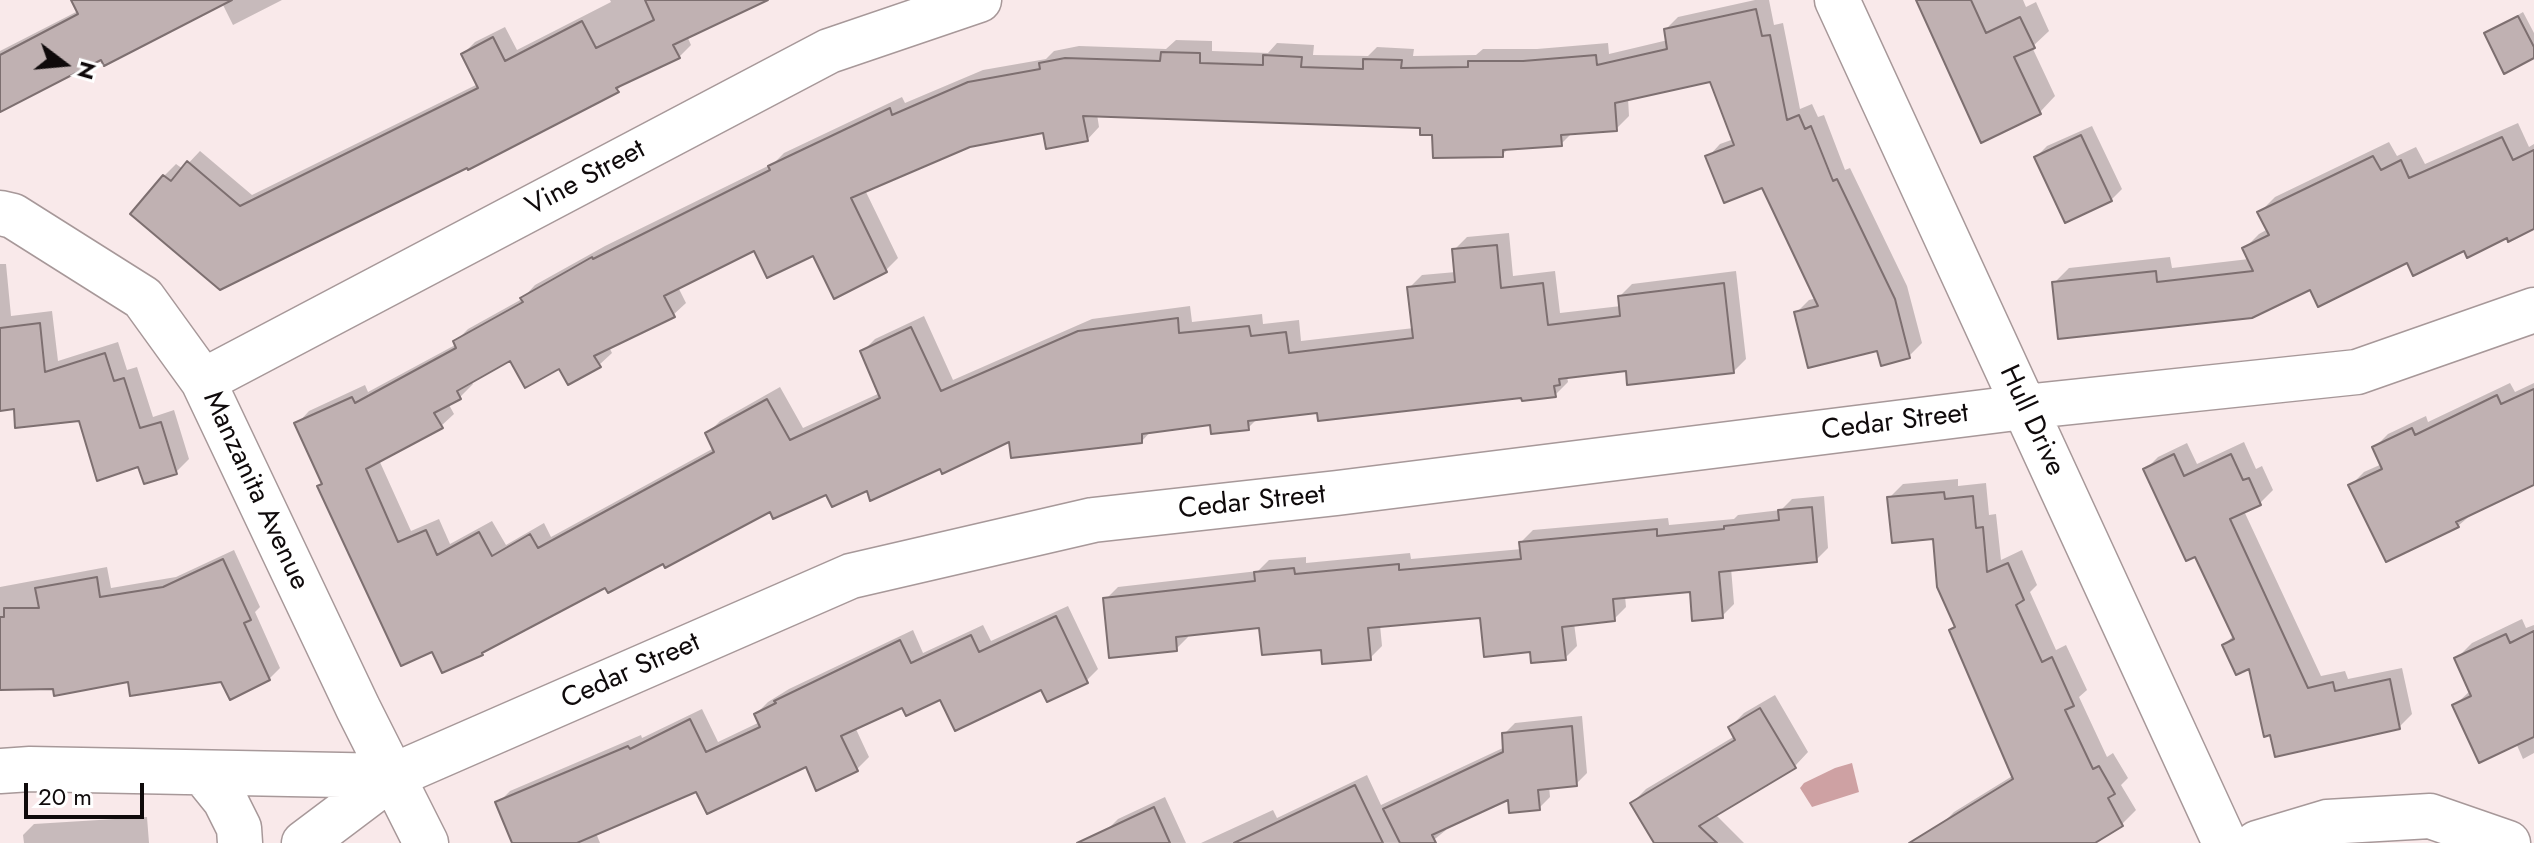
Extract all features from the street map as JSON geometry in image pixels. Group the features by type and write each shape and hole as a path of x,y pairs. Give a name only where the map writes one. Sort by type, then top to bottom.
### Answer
{"street":[{"name":"Vine Street","path":"203,381 829,51 979,0"},
{"name":"Hull Drive","path":"1837,0 2225,843"},
{"name":"Manzanita Avenue","path":"0,213 13,216 143,298 203,381 358,708 426,843"},
{"name":"Cedar Street","path":"0,771 393,776 851,576 1093,520 1337,493 2024,407 2357,372 2534,310"},
{"path":"204,774 225,800 239,828 240,843"},
{"path":"304,843 393,776"},
{"path":"2257,843 2327,822 2430,816 2508,843"}],"shaded area":[{"path":"1852,763 1859,792 1812,807 1800,788 1804,783"}],"building":[{"path":"71,0 232,0 104,66 101,60 0,112 0,55 78,14"},
{"path":"645,0 768,0 673,45 680,58 616,88 619,92 468,170 220,290 130,214 163,175 171,181 187,161 240,206 478,88 461,54 493,37 505,61 582,21 596,48 654,20"},
{"path":"1916,0 1971,0 1986,33 2020,17 2035,48 2014,57 2041,114 1981,143"},
{"path":"1756,9 1762,36 1770,35 1787,120 1799,115 1805,129 1811,126 1833,181 1837,179 1895,299 1910,358 1881,366 1877,351 1808,368 1794,312 1818,306 1762,188 1724,203 1705,156 1734,145 1710,82 1615,103 1617,131 1561,135 1562,146 1503,150 1503,157 1433,158 1432,135 1420,135 1420,128 1083,116 1088,141 1046,149 1043,133 970,147 851,198 887,272 834,299 813,256 767,278 754,251 664,296 675,317 594,356 601,367 568,385 559,369 525,388 510,361 457,391 461,399 434,413 443,428 366,469 398,542 426,530 437,555 479,532 492,556 530,534 538,548 714,452 705,433 767,399 790,440 880,398 860,351 911,327 941,391 1078,331 1178,318 1179,333 1249,326 1251,336 1286,332 1289,353 1413,338 1407,287 1455,282 1452,249 1497,245 1501,288 1543,283 1548,325 1620,316 1618,296 1724,283 1734,373 1627,385 1626,371 1559,379 1560,385 1554,386 1556,397 1522,401 1521,398 1318,421 1317,413 1248,421 1249,430 1211,434 1210,425 1142,434 1142,443 1011,458 1009,442 942,474 940,469 870,501 867,491 832,507 826,495 773,519 770,512 665,568 663,564 608,593 605,588 483,655 442,673 432,652 401,666 317,486 322,484 294,423 352,397 355,403 456,348 453,341 523,302 520,298 592,257 770,170 768,166 890,108 892,115 968,82 1040,69 1039,63 1065,58 1160,61 1161,52 1200,53 1200,63 1263,65 1263,55 1302,57 1301,67 1363,69 1363,59 1402,60 1401,68 1468,67 1468,61 1523,61 1596,55 1597,65 1667,49 1664,29"},
{"path":"2518,16 2534,47 2534,58 2504,74 2484,33"},
{"path":"2081,135 2112,201 2065,223 2034,157"},
{"path":"2502,137 2513,160 2534,150 2534,229 2508,242 2507,238 2467,258 2464,251 2413,276 2407,263 2318,307 2310,290 2252,318 2058,339 2052,282 2156,271 2157,282 2253,271 2242,248 2269,235 2257,212 2373,156 2381,170 2401,160 2409,178"},
{"path":"40,323 45,372 105,353 114,381 124,378 140,428 161,422 177,474 144,484 138,467 97,481 79,421 15,428 14,409 0,411 0,328"},
{"path":"2534,389 2534,485 2456,522 2459,527 2386,562 2348,485 2382,469 2372,447 2412,428 2415,435 2497,395 2501,404"},
{"path":"2174,454 2184,476 2231,454 2243,480 2249,478 2261,505 2230,519 2308,688 2333,682 2335,691 2390,679 2400,729 2275,757 2270,735 2264,737 2249,669 2236,675 2222,645 2234,639 2195,557 2186,561 2143,469"},
{"path":"1944,492 1945,499 1973,496 1976,528 1983,527 1987,572 2008,563 2024,600 2016,605 2042,662 2052,657 2074,706 2065,710 2093,769 2099,766 2115,794 2108,798 2123,826 2095,843 1909,843 2013,779 1949,630 1955,627 1937,587 1933,539 1892,543 1887,497"},
{"path":"1812,507 1817,562 1719,572 1723,618 1692,621 1690,592 1613,599 1615,621 1562,627 1566,660 1531,663 1530,652 1484,657 1480,618 1368,628 1371,660 1322,664 1321,650 1262,655 1259,628 1176,637 1177,651 1109,658 1103,598 1255,581 1254,572 1294,568 1295,574 1399,564 1399,570 1521,559 1519,542 1657,529 1657,536 1724,529 1724,526 1779,520 1778,510"},
{"path":"223,559 251,620 244,623 270,680 230,700 221,682 130,696 128,682 54,696 53,689 0,690 0,617 4,617 4,608 39,608 35,588 97,577 100,597 163,587"},
{"path":"1056,616 1088,683 1047,702 1041,690 955,731 940,700 906,716 902,708 841,736 858,771 816,791 806,767 707,814 696,792 577,843 512,843 495,802 628,746 630,749 690,719 706,752 760,727 754,714 776,703 774,701 900,640 911,663 971,635 979,652"},
{"path":"2534,631 2534,737 2479,763 2452,705 2471,696 2454,658 2506,634 2510,643"},
{"path":"1760,708 1796,768 1699,826 1717,843 1654,843 1630,803 1735,740 1728,727"},
{"path":"1572,726 1577,786 1538,790 1540,810 1509,813 1508,800 1432,835 1436,843 1400,843 1383,809 1503,752 1502,733"},
{"path":"1355,785 1383,843 1234,843"},
{"path":"1154,807 1170,843 1077,843"}]}
